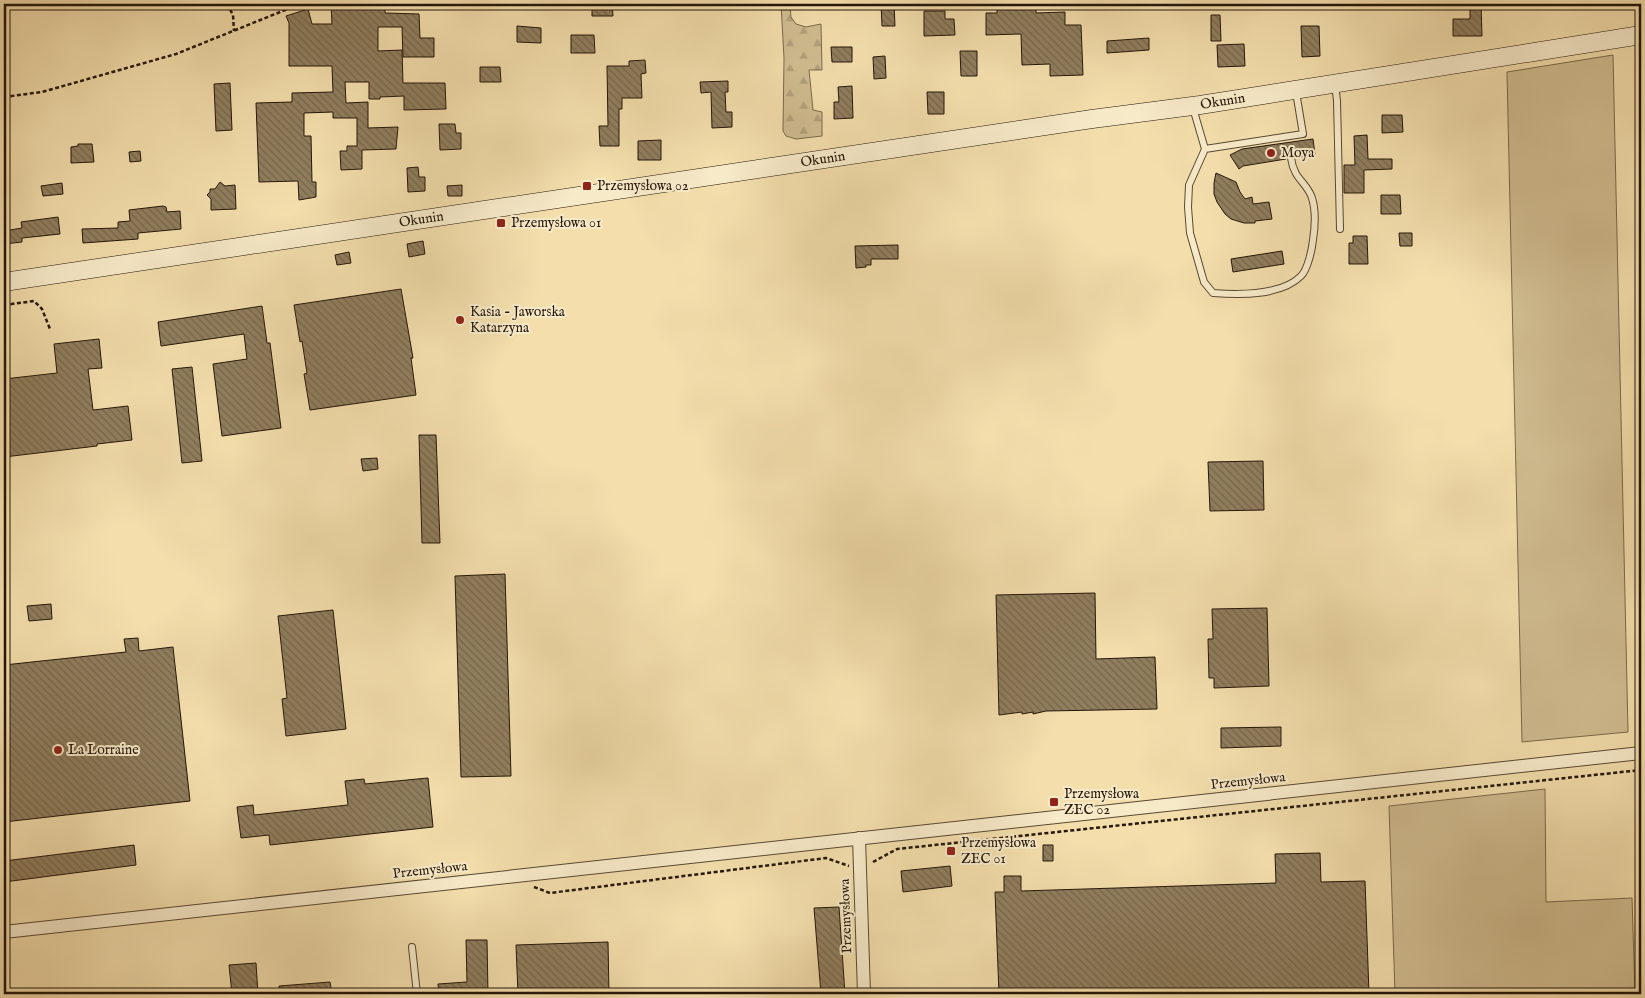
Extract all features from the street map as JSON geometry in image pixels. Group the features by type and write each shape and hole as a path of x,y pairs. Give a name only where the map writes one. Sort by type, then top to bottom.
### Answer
{"main road":[{"name":"Okunin","path":"4,282 1092,119 1192,106 1641,35"}],"street":[{"name":"Przemysłowa","path":"4,932 1641,753"},
{"name":"Przemysłowa","path":"859,838 864,994"}],"lane":[{"path":"1334,83 1337,101 1340,229"},
{"path":"1205,149 1288,140 1302,134 1295,90"},
{"path":"1192,106 1205,149 1190,185 1188,206 1190,233 1204,282 1213,293 1259,293 1284,287 1302,275 1312,252 1315,227 1309,190 1294,171 1291,158"},
{"path":"412,947 417,994"}],"path":[{"path":"227,4 233,15 234,31"},
{"path":"4,97 42,92 176,54 300,4"},
{"path":"4,305 34,301 42,309 50,329"},
{"path":"866,866 897,849 1641,770"},
{"path":"529,886 550,892 826,858 853,868"}],"green space":[{"path":"781,4 790,4 791,17 796,24 806,27 821,24 822,70 809,70 813,110 822,112 822,136 796,139 786,136 783,131 784,58"},
{"path":"1613,55 1628,732 1522,742 1507,72"},
{"path":"1545,789 1546,902 1632,898 1635,994 1395,994 1389,806"}],"building":[{"path":"331,4 385,4 385,13 419,14 420,38 434,38 434,57 403,57 402,27 378,27 378,51 402,50 403,83 445,83 446,109 404,110 404,96 369,99 369,82 345,82 346,103 368,102 368,128 398,127 396,149 362,150 362,169 341,170 340,151 347,151 347,146 357,146 357,118 333,118 333,112 304,113 304,136 311,136 312,182 316,182 316,197 299,200 298,181 259,182 256,103 292,102 292,93 333,92 332,66 289,66 289,23 286,16 308,9 312,24 332,24"},
{"path":"592,4 612,4 613,16 592,16"},
{"path":"881,4 894,4 895,26 882,26"},
{"path":"1036,4 1036,13 1065,12 1065,25 1081,25 1083,75 1050,76 1050,64 1022,65 1021,34 986,35 986,13 997,13 997,5"},
{"path":"1470,4 1481,4 1482,36 1453,36 1453,19 1470,19"},
{"path":"924,11 945,11 945,19 954,19 955,35 924,36"},
{"path":"1211,15 1220,15 1221,41 1211,41"},
{"path":"517,26 541,28 541,43 517,42"},
{"path":"1301,26 1319,26 1320,56 1302,57"},
{"path":"571,35 594,35 595,53 571,53"},
{"path":"1149,38 1149,50 1107,53 1107,41"},
{"path":"1244,44 1245,66 1218,67 1217,45"},
{"path":"831,47 852,47 852,62 832,62"},
{"path":"960,51 977,51 977,76 961,76"},
{"path":"885,56 886,78 874,79 873,57"},
{"path":"645,60 646,73 641,74 642,98 622,98 622,109 619,109 619,146 600,146 599,126 608,126 607,66 629,66 629,61"},
{"path":"480,67 500,67 501,82 480,82"},
{"path":"728,81 728,92 725,92 726,112 732,112 732,127 712,128 711,92 701,93 700,82"},
{"path":"230,83 232,130 216,131 214,84"},
{"path":"852,86 853,118 834,119 834,102 839,102 838,87"},
{"path":"927,92 944,92 944,114 928,114"},
{"path":"1382,115 1402,115 1403,132 1382,133"},
{"path":"439,124 455,124 456,133 461,133 461,149 440,150"},
{"path":"1367,135 1368,159 1392,159 1392,169 1364,170 1364,193 1344,193 1344,165 1355,165 1354,136"},
{"path":"1313,139 1315,155 1296,158 1294,154 1290,153 1286,159 1243,166 1239,169 1230,155 1242,149"},
{"path":"661,140 661,160 638,160 638,141"},
{"path":"78,144 92,144 94,162 71,163 71,147 78,146"},
{"path":"140,151 141,161 130,162 129,152"},
{"path":"418,167 419,177 425,177 425,191 408,192 407,168"},
{"path":"1216,173 1236,182 1245,199 1252,197 1253,204 1269,202 1272,219 1255,221 1255,223 1244,223 1231,219 1225,214 1214,194"},
{"path":"220,182 225,186 235,185 236,209 211,210 211,199 207,195 210,189 215,189"},
{"path":"62,183 63,194 43,196 41,186"},
{"path":"462,185 462,196 448,196 447,186"},
{"path":"1381,195 1400,195 1401,214 1381,214"},
{"path":"166,207 167,212 180,211 181,229 138,233 138,239 83,243 82,229 118,228 118,222 130,221 129,210"},
{"path":"58,217 60,234 22,238 22,242 4,244 4,231 22,228 21,222"},
{"path":"1399,233 1412,233 1412,246 1400,246"},
{"path":"1353,236 1367,236 1368,264 1349,264 1349,243 1353,243"},
{"path":"423,241 425,254 409,257 407,244"},
{"path":"898,245 898,259 871,259 871,265 856,268 855,246"},
{"path":"1282,251 1284,264 1233,272 1231,259"},
{"path":"349,252 351,263 337,265 335,255"},
{"path":"401,289 413,358 411,358 416,395 310,410 304,374 307,373 294,305"},
{"path":"262,306 267,343 270,343 281,428 222,436 213,364 247,359 244,334 161,346 158,322"},
{"path":"99,339 102,368 88,369 93,410 128,406 132,440 4,457 4,379 57,373 54,344"},
{"path":"192,367 202,461 182,463 172,369"},
{"path":"419,435 436,435 440,543 422,543"},
{"path":"377,458 378,469 363,471 361,459"},
{"path":"1263,461 1264,510 1210,511 1208,462"},
{"path":"505,574 511,776 461,777 455,576"},
{"path":"1095,593 1096,659 1155,657 1157,709 1046,711 1033,714 1033,712 1022,714 1022,712 999,715 996,595"},
{"path":"51,604 52,619 29,621 27,606"},
{"path":"1267,608 1269,686 1214,688 1214,678 1209,678 1208,639 1213,639 1212,609"},
{"path":"333,610 346,729 286,736 282,699 287,698 278,616"},
{"path":"138,638 139,651 173,647 190,801 4,822 4,665 126,652 124,639"},
{"path":"1281,727 1281,746 1221,748 1221,728"},
{"path":"428,778 433,827 270,845 269,835 241,838 237,807 253,805 254,815 348,805 345,781 364,779 365,784"},
{"path":"134,845 136,865 4,882 4,861"},
{"path":"1043,845 1053,845 1053,861 1043,861"},
{"path":"1320,853 1321,882 1365,881 1369,994 999,994 995,892 1004,892 1004,876 1021,876 1021,891 1276,883 1275,854"},
{"path":"950,866 952,886 903,892 901,871"},
{"path":"839,907 845,994 821,994 814,908"},
{"path":"466,940 487,940 488,994 439,994 438,984 467,982"},
{"path":"608,942 609,994 518,994 516,945"},
{"path":"256,963 258,994 232,994 229,965"},
{"path":"330,982 332,994 279,994 279,986"}],"place":[{"name":"Moya","path":"1271,153"},
{"name":"Przemysłowa 02","path":"587,186"},
{"name":"Przemysłowa 01","path":"501,223"},
{"name":"Kasia - Jaworska Katarzyna","path":"460,320"},
{"name":"La Lorraine","path":"58,750"},
{"name":"Przemysłowa ZEC 02","path":"1054,802"},
{"name":"Przemysłowa ZEC 01","path":"951,851"}]}
